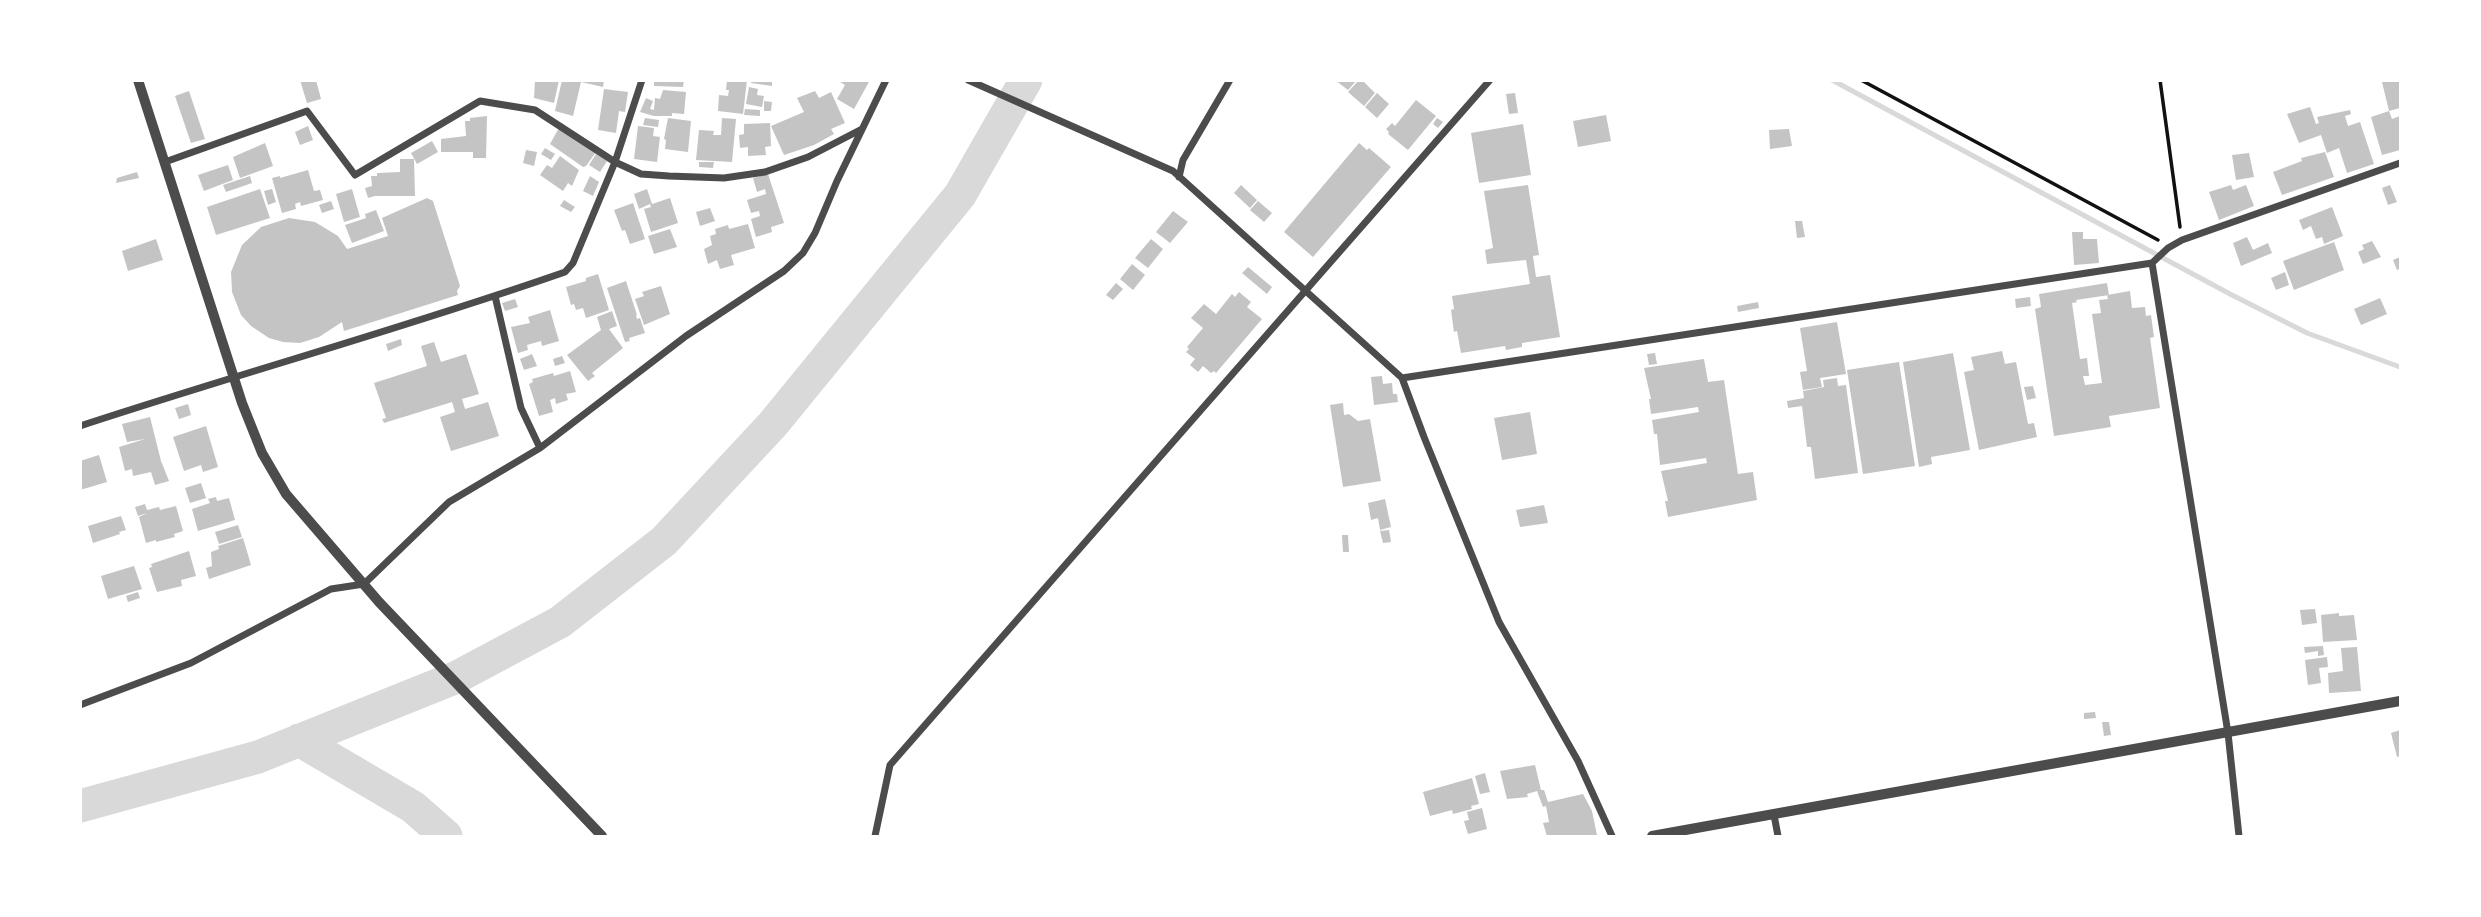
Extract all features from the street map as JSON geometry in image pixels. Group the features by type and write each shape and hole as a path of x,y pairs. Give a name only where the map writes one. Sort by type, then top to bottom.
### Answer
{"street":[{"path":"138,80 232,377 262,453 286,494 379,602 602,836"},
{"path":"80,426 565,272 573,263 615,162 642,80"},
{"path":"80,705 191,663 331,589 364,584 449,502 540,448 686,336 784,271 803,253 816,233 861,129 886,80"},
{"path":"968,80 1176,174 1402,378 1499,622 1578,761 1612,836"},
{"path":"1176,174 1230,80"},
{"path":"875,836 890,765 1490,80"},
{"path":"165,162 307,111 355,175 480,101 535,110 615,162 641,174 724,178 776,168 808,157 861,129"},
{"path":"1402,378 2153,262 2169,247 2182,240 2400,163"},
{"path":"2153,262 2228,733 2239,836"},
{"path":"495,296 521,408 540,448"},
{"path":"1652,836 2400,701"},
{"path":"1774,815 1778,836"}],"path":[{"path":"1861,80 2169,247"},
{"path":"2160,80 2182,240"}],"building":[{"path":"300,80 316,80 321,99 307,103"},
{"path":"535,80 559,80 554,103 534,98"},
{"path":"562,80 604,80 603,87 581,82 573,116 555,111"},
{"path":"654,80 684,80 683,87 654,86"},
{"path":"727,80 747,80 743,114 718,111 719,95 728,96"},
{"path":"751,80 772,80 772,86 751,83"},
{"path":"837,80 870,80 854,109 837,99 845,85"},
{"path":"1335,80 1357,80 1348,90"},
{"path":"1359,80 1375,93 1364,106 1348,92"},
{"path":"2400,80 2400,108 2389,111 2382,82"},
{"path":"749,87 758,89 757,95 764,96 762,107 746,104"},
{"path":"604,89 628,92 625,112 619,111 616,133 598,130"},
{"path":"663,90 686,92 684,114 654,116 640,112 646,98 653,101 650,109 654,110 655,98 660,99"},
{"path":"189,91 205,139 191,143 175,96"},
{"path":"815,91 819,98 831,92 845,123 831,129 834,134 814,145 784,155 771,126 804,112 797,98"},
{"path":"1377,93 1389,104 1377,118 1365,107"},
{"path":"1515,93 1518,113 1509,114 1506,94"},
{"path":"1416,100 1436,116 1408,150 1388,134 1386,129 1392,123 1395,126"},
{"path":"764,101 772,102 771,111 764,111"},
{"path":"2310,107 2316,124 2319,123 2317,117 2350,110 2351,114 2345,116 2348,126 2360,122 2374,164 2347,173 2339,148 2327,153 2321,135 2299,143 2287,114"},
{"path":"745,109 760,110 760,116 744,115"},
{"path":"2389,111 2392,119 2400,116 2400,150 2382,155 2371,117"},
{"path":"1606,115 1611,141 1578,147 1573,121"},
{"path":"487,116 486,158 473,158 473,152 441,152 441,139 466,136 465,121"},
{"path":"645,118 659,120 658,127 643,125"},
{"path":"668,118 691,121 688,152 665,149"},
{"path":"722,118 736,119 732,162 696,160 699,130 714,131 713,135 721,135"},
{"path":"1437,118 1443,122 1438,128 1433,124"},
{"path":"770,123 771,146 765,147 766,155 748,156 748,147 740,148 739,135 744,134 744,124"},
{"path":"1523,124 1531,175 1479,183 1471,133"},
{"path":"308,126 313,140 300,145 295,132"},
{"path":"560,126 596,152 586,166 583,167 550,144"},
{"path":"638,126 654,128 653,136 660,137 657,162 634,159"},
{"path":"1789,129 1792,146 1770,149 1769,130"},
{"path":"432,141 438,152 417,164 411,153"},
{"path":"265,143 273,166 240,178 233,157"},
{"path":"1359,143 1391,167 1313,257 1284,232"},
{"path":"545,148 555,154 551,160 541,154"},
{"path":"526,150 537,152 534,166 523,163"},
{"path":"2325,152 2334,177 2282,195 2273,172 2302,161 2301,158"},
{"path":"2249,153 2254,177 2236,180 2232,155"},
{"path":"596,154 607,161 600,172 589,165"},
{"path":"560,156 579,170 572,186 568,183 563,191 540,175 547,165 552,168"},
{"path":"400,159 414,159 415,196 368,198 365,188 372,186 371,176 377,176 377,173 400,172"},
{"path":"699,162 714,162 713,168 699,167"},
{"path":"228,165 233,180 204,191 198,175"},
{"path":"308,170 314,191 320,190 323,200 301,206 300,202 295,204 296,209 282,213 272,178"},
{"path":"137,172 139,178 116,183 117,178"},
{"path":"768,174 784,223 771,227 772,232 756,237 751,219 760,216 759,211 751,213 747,200 766,194 765,189 757,192 753,178"},
{"path":"250,176 252,183 226,192 223,185"},
{"path":"590,176 599,182 593,196 583,191"},
{"path":"1241,185 1257,200 1250,208 1234,193"},
{"path":"1528,185 1539,255 1533,256 1536,277 1550,275 1560,337 1522,343 1522,347 1506,350 1505,346 1461,353 1457,331 1454,332 1452,296 1530,284 1526,260 1487,264 1485,250 1493,248 1484,191"},
{"path":"2231,185 2233,190 2246,185 2254,206 2219,220 2209,192"},
{"path":"2390,185 2397,202 2388,205 2382,188"},
{"path":"260,189 270,218 216,235 207,207"},
{"path":"272,189 276,202 268,205 264,191"},
{"path":"352,189 360,217 344,222 336,194"},
{"path":"647,189 652,204 670,198 678,223 651,232 644,209 651,207 650,204 639,209 634,194"},
{"path":"427,198 433,201 460,286 458,295 344,331 342,322 319,337 300,343 269,338 251,326 241,315 232,292 231,272 242,245 261,227 289,218 315,222 338,236 347,249 388,236 382,218"},
{"path":"564,200 575,207 571,212 560,206"},
{"path":"331,201 334,209 322,213 319,205"},
{"path":"1258,201 1272,213 1264,222 1250,210"},
{"path":"633,203 645,239 630,244 614,210"},
{"path":"2332,207 2343,236 2324,244 2322,237 2316,239 2311,226 2303,230 2299,220"},
{"path":"710,208 715,221 700,226 696,212"},
{"path":"376,210 384,231 352,243 345,225 366,218 365,214"},
{"path":"1173,211 1188,222 1170,243 1156,232"},
{"path":"1795,221 1802,221 1805,237 1797,238"},
{"path":"748,224 755,248 731,255 734,265 720,269 717,260 708,264 704,249 712,245 710,236 716,234 715,229"},
{"path":"670,229 677,247 654,254 648,236"},
{"path":"2072,232 2083,232 2083,239 2097,239 2099,263 2074,265"},
{"path":"2247,237 2253,250 2268,243 2272,253 2241,266 2233,243"},
{"path":"156,239 163,260 128,271 122,251"},
{"path":"1151,239 1163,249 1148,268 1135,258"},
{"path":"2372,241 2381,257 2363,264 2358,252 2364,249 2362,245"},
{"path":"2334,242 2344,270 2294,290 2283,261"},
{"path":"2400,257 2400,269 2397,270 2393,260"},
{"path":"1132,264 1145,275 1133,290 1120,279"},
{"path":"1248,267 1272,287 1267,294 1242,273"},
{"path":"2285,272 2289,285 2276,290 2271,278"},
{"path":"598,274 609,310 586,318 583,308 576,310 574,304 571,305 566,287"},
{"path":"626,281 637,319 640,318 645,333 625,342 607,288"},
{"path":"1116,283 1123,289 1113,300 1106,295"},
{"path":"2107,283 2109,295 2130,291 2132,308 2145,307 2146,316 2151,315 2154,337 2150,338 2160,408 2109,416 2111,427 2054,436 2035,309 2041,307 2039,294","holes":["2107,295 2108,299 2099,300 2101,313 2092,314 2102,383 2085,385 2083,376 2089,376 2087,358 2080,359 2072,303"]},
{"path":"661,286 670,314 644,325 635,299 644,296 642,292"},
{"path":"1239,292 1251,302 1247,307 1262,319 1216,373 1211,373 1203,366 1198,372 1190,365 1195,359 1186,352 1203,328 1191,318 1204,304 1216,314 1232,294 1235,297"},
{"path":"2030,297 2031,306 2016,308 2015,299"},
{"path":"2380,298 2387,314 2361,325 2354,309"},
{"path":"515,299 518,307 505,311 502,303"},
{"path":"1758,302 1759,308 1738,312 1737,306"},
{"path":"550,310 559,341 542,346 541,341 527,345 528,350 518,353 511,327 530,323 528,317"},
{"path":"612,311 617,326 609,329 623,348 592,373 595,376 588,381 567,355 601,330 597,317"},
{"path":"1837,322 1846,374 1820,378 1822,387 1803,390 1800,372 1807,371 1800,328"},
{"path":"401,339 402,345 388,351 386,344"},
{"path":"434,342 441,362 466,354 479,394 462,399 465,409 488,402 499,436 451,451 440,417 455,412 452,402 384,423 382,419 386,418 374,383 427,366 421,346"},
{"path":"2002,351 2005,364 2016,362 2028,424 2034,423 2037,437 1979,450 1964,372 1974,370 1971,357"},
{"path":"1655,353 1657,364 1649,365 1647,354"},
{"path":"1953,353 1970,450 1931,457 1932,464 1919,467 1903,362"},
{"path":"532,354 537,366 524,370 520,359"},
{"path":"562,356 565,363 555,366 553,359"},
{"path":"1704,359 1708,382 1724,380 1738,474 1753,472 1757,500 1668,517 1665,501 1668,501 1661,471 1707,463 1706,458 1660,465 1657,434 1654,434 1652,420 1699,412 1698,407 1651,414 1651,399 1644,368"},
{"path":"1899,362 1915,466 1863,474 1847,370"},
{"path":"570,371 576,392 566,394 568,400 556,404 555,398 550,400 553,412 539,416 529,384 533,382 532,379"},
{"path":"1382,376 1383,384 1392,383 1393,394 1397,394 1398,402 1374,405 1371,377"},
{"path":"1837,378 1838,386 1846,385 1858,473 1815,479 1811,447 1807,447 1802,406 1788,408 1787,401 1804,398 1803,391 1824,387 1823,380"},
{"path":"2033,386 2036,398 2027,400 2024,387"},
{"path":"1343,403 1344,415 1349,414 1358,421 1370,419 1381,481 1343,487 1330,405"},
{"path":"188,404 191,415 179,419 175,408"},
{"path":"1530,412 1537,454 1502,460 1494,418"},
{"path":"150,417 169,481 155,485 151,472 133,476 132,469 125,471 119,447 145,439 127,442 122,424"},
{"path":"206,426 218,467 203,472 201,465 184,471 173,437"},
{"path":"99,455 107,482 80,490 80,461"},
{"path":"201,483 206,498 190,503 185,488"},
{"path":"216,497 217,501 229,498 235,520 198,531 192,509 210,503 208,499"},
{"path":"1385,499 1391,527 1380,530 1378,518 1371,520 1368,503"},
{"path":"145,504 147,510 176,506 183,531 174,534 175,537 146,543 139,517 147,513 138,516 135,507"},
{"path":"1544,505 1548,523 1520,527 1516,510"},
{"path":"121,516 126,530 93,543 88,526"},
{"path":"238,525 242,537 219,544 215,532"},
{"path":"1389,530 1391,542 1383,543 1380,531"},
{"path":"1342,535 1348,535 1349,552 1343,552"},
{"path":"243,538 251,565 209,579 206,568 212,566 211,552 219,549 218,546"},
{"path":"189,551 196,576 181,580 182,586 157,592 149,568 152,567 151,564"},
{"path":"134,566 142,589 108,599 101,576"},
{"path":"138,592 140,598 128,602 126,596"},
{"path":"2315,609 2317,623 2302,625 2300,610"},
{"path":"2339,613 2339,616 2354,615 2357,640 2323,642 2321,615"},
{"path":"2323,646 2324,655 2318,656 2318,651 2305,653 2304,647"},
{"path":"2357,647 2361,691 2329,693 2328,673 2343,671 2341,648"},
{"path":"2327,657 2328,667 2319,668 2321,683 2308,685 2305,660"},
{"path":"2095,712 2096,718 2084,719 2084,713"},
{"path":"2102,722 2109,722 2111,735 2104,736"},
{"path":"2400,730 2400,756 2397,757 2391,733"},
{"path":"1535,765 1541,790 1544,790 1548,802 1583,794 1592,811 1597,835 1547,836 1543,823 1549,822 1546,806 1543,807 1537,791 1527,794 1528,797 1507,799 1500,771"},
{"path":"1485,773 1490,792 1480,794 1475,776"},
{"path":"1472,778 1479,804 1471,806 1472,809 1453,814 1452,810 1430,816 1423,792"},
{"path":"1482,808 1487,829 1468,834 1464,821 1469,820 1467,812"}],"waterway":[{"path":"80,806 258,757 457,677 560,622 664,541 773,424 960,195 1026,80"},
{"path":"1832,80 2307,333 2400,367"},
{"path":"299,740 413,807 446,836"}]}
